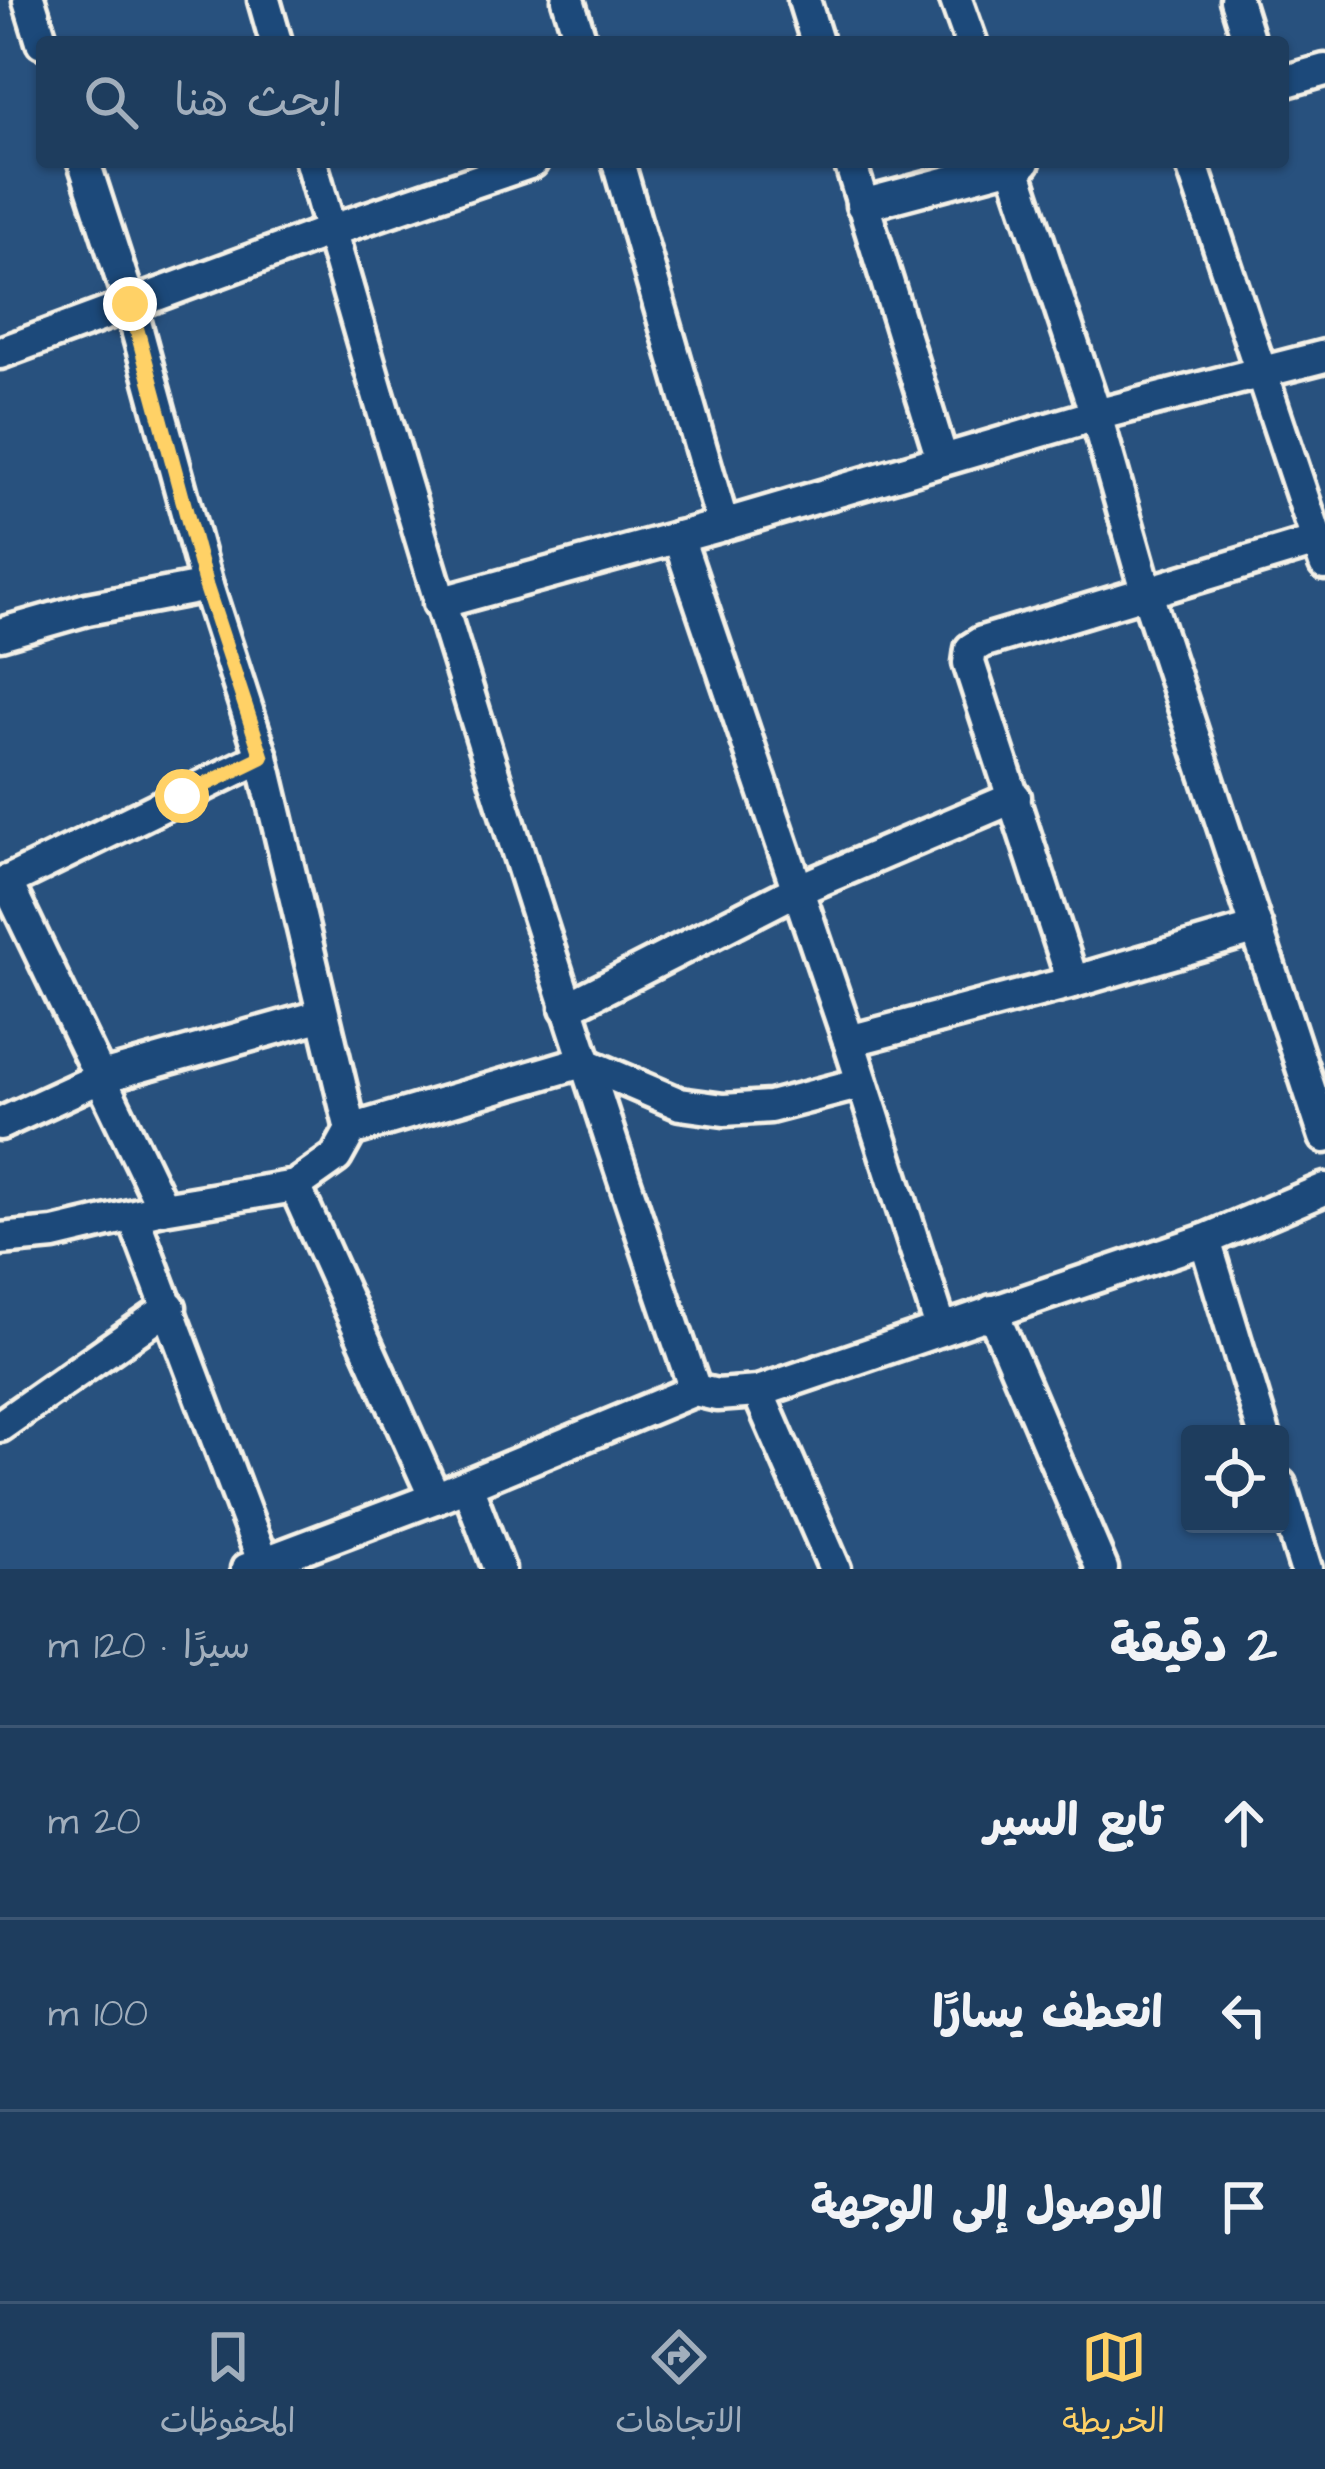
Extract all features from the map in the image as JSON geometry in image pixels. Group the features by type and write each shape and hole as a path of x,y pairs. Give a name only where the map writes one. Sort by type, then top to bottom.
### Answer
{"street":[{"path":"29,0 40,36"},
{"path":"264,0 274,36"},
{"path":"568,0 579,36"},
{"path":"804,0 816,36"},
{"path":"956,0 968,36"},
{"path":"1236,0 1247,36"},
{"path":"1289,80 1325,70"},
{"path":"0,1238 53,1234 164,1208 296,1186 336,1157 351,1130 262,757 206,586 130,304 86,168"},
{"path":"312,168 439,603 566,1008 695,1390"},
{"path":"0,353 514,168"},
{"path":"620,168 724,525"},
{"path":"852,168 942,459"},
{"path":"862,205 998,168"},
{"path":"1018,168 1147,594 1325,1137"},
{"path":"1073,982 969,663 971,649 1147,594 1321,552 1193,168"},
{"path":"439,603 1096,415 1325,356"},
{"path":"678,537 941,1328"},
{"path":"0,634 87,609 206,586"},
{"path":"164,1208 103,1076 3,883 262,757"},
{"path":"566,1008 796,891 1015,797"},
{"path":"849,1041 1257,928"},
{"path":"0,1124 103,1076 322,1015"},
{"path":"351,1130 583,1062 680,1104 724,1110 770,1107 862,1083"},
{"path":"296,1186 435,1498"},
{"path":"133,1216 170,1307 255,1565 435,1498 695,1390 717,1395 758,1391 1205,1240 1325,1189"},
{"path":"1205,1240 1261,1425"},
{"path":"0,1426 170,1307"},
{"path":"992,1311 1102,1569"},
{"path":"758,1391 835,1569"},
{"path":"467,1485 500,1569"},
{"path":"1289,1514 1306,1569"}],"route":[{"path":"130,304 206,586 262,757 182,796"}]}
